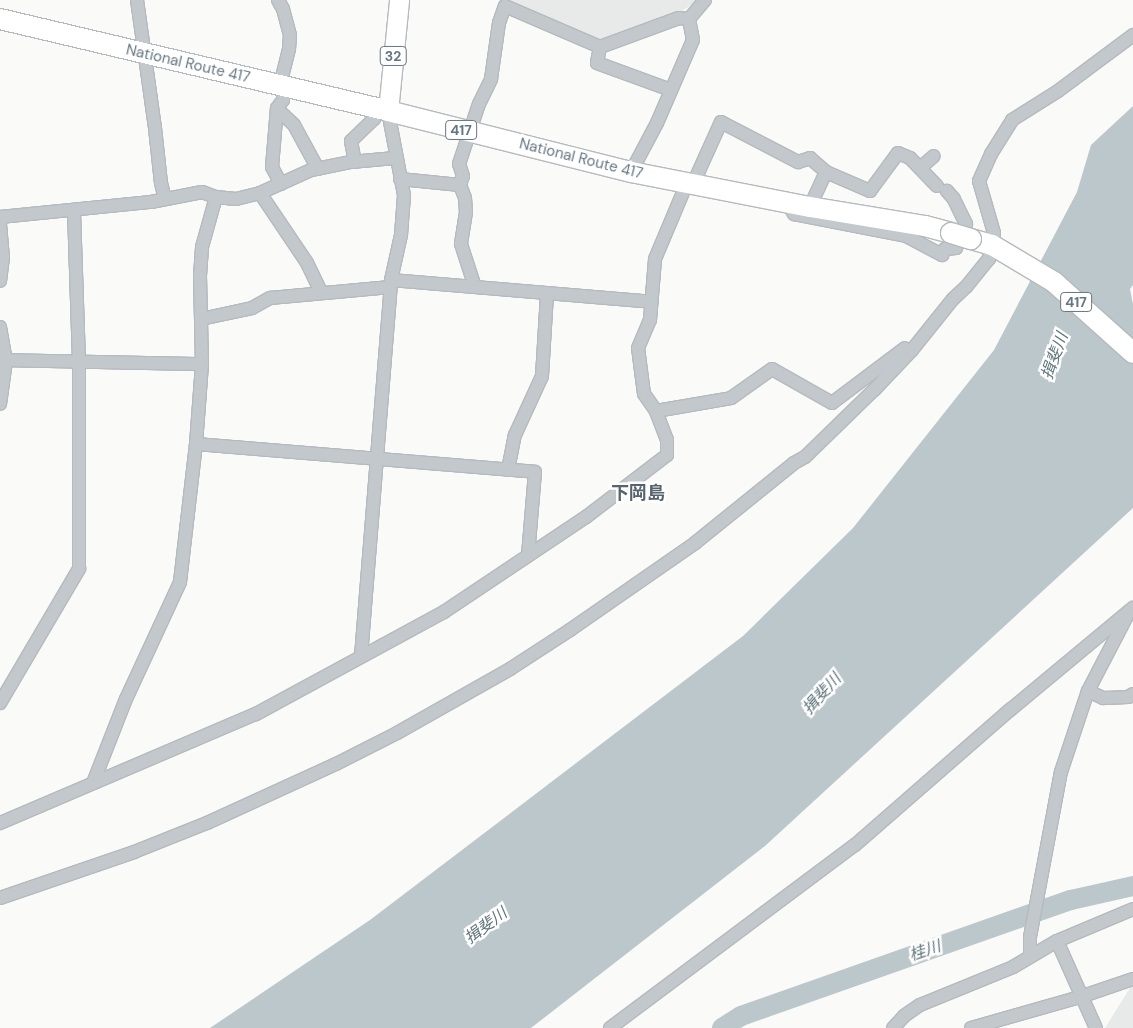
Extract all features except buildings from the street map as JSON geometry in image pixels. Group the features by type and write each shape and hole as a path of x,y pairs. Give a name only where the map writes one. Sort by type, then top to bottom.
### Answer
{"highway":[{"name":"National Route 417","path":"0,19 145,55 383,110 631,172 810,207 892,219 992,245 1054,282 1133,353"}],"main road":[{"name":"32","path":"383,110 399,0"}],"street":[{"path":"137,0 161,183 165,199"},
{"path":"278,0 283,9 290,34 282,87 282,100 277,109 272,167 281,184"},
{"path":"689,19 705,0"},
{"path":"475,287 462,250 461,235 466,212 465,198 460,186 463,176 459,164 469,132 491,80 499,23 505,6 600,47 679,18 689,19"},
{"path":"631,172 693,40 689,19"},
{"path":"0,898 134,852 207,823 397,734 510,669 570,630 695,542 804,457 874,390 925,332 988,259 994,233 980,182 991,154 1012,120 1058,92 1133,35"},
{"path":"600,47 597,64 671,90"},
{"path":"277,109 294,124 318,169"},
{"path":"361,656 391,284 401,236 404,194 383,110"},
{"path":"356,162 350,142 383,110"},
{"path":"0,823 256,714 444,612 586,517 667,456 667,440 656,411 644,394 638,348 650,320 655,259 721,122 798,162 810,158 826,172 870,191 898,153 910,158 954,199 966,224 956,248 945,249 942,255 906,236 794,214 787,202"},
{"path":"920,168 934,156"},
{"path":"0,217 165,199 202,192 216,197 236,199 260,193 318,169 356,162 395,158"},
{"path":"810,207 826,172"},
{"path":"400,179 460,186"},
{"path":"260,193 307,263 321,292"},
{"path":"93,783 126,699 177,591 196,444 202,364 202,248 216,197"},
{"path":"0,703 79,569 80,362 74,210"},
{"path":"0,224 3,257 0,281"},
{"path":"201,319 252,308 270,298 391,284 475,287 651,302"},
{"path":"508,470 515,435 542,376 548,294"},
{"path":"0,327 5,360 0,404"},
{"path":"656,411 731,398 772,369 832,404 925,332"},
{"path":"5,360 202,364"},
{"path":"196,444 535,472 528,556"},
{"path":"1030,956 1030,937 1060,772 1088,691 1132,610"},
{"path":"610,1028 855,845 1010,710 1132,610"},
{"path":"1088,691 1103,698 1128,697 1133,694"},
{"path":"893,1028 904,1016 920,1005 1013,967 1057,941 1133,909"},
{"path":"1057,941 1096,1028"},
{"path":"971,1028 1083,996 1133,979"}],"shaded area":[{"path":"502,0 699,0 666,21 596,42"},
{"path":"1133,983 1133,1028 1105,1028"}],"water":[{"name":"揖斐川","path":"1133,106 1133,285 1130,289 1133,304 1133,508 765,846 531,1028 210,1028 370,920 743,636 853,528 994,350 1077,192 1091,145"}],"waterway":[{"name":"桂川","path":"722,1028 741,1016 1071,900 1133,886"}],"district":[{"name":"下岡島","path":"638,493"}]}
